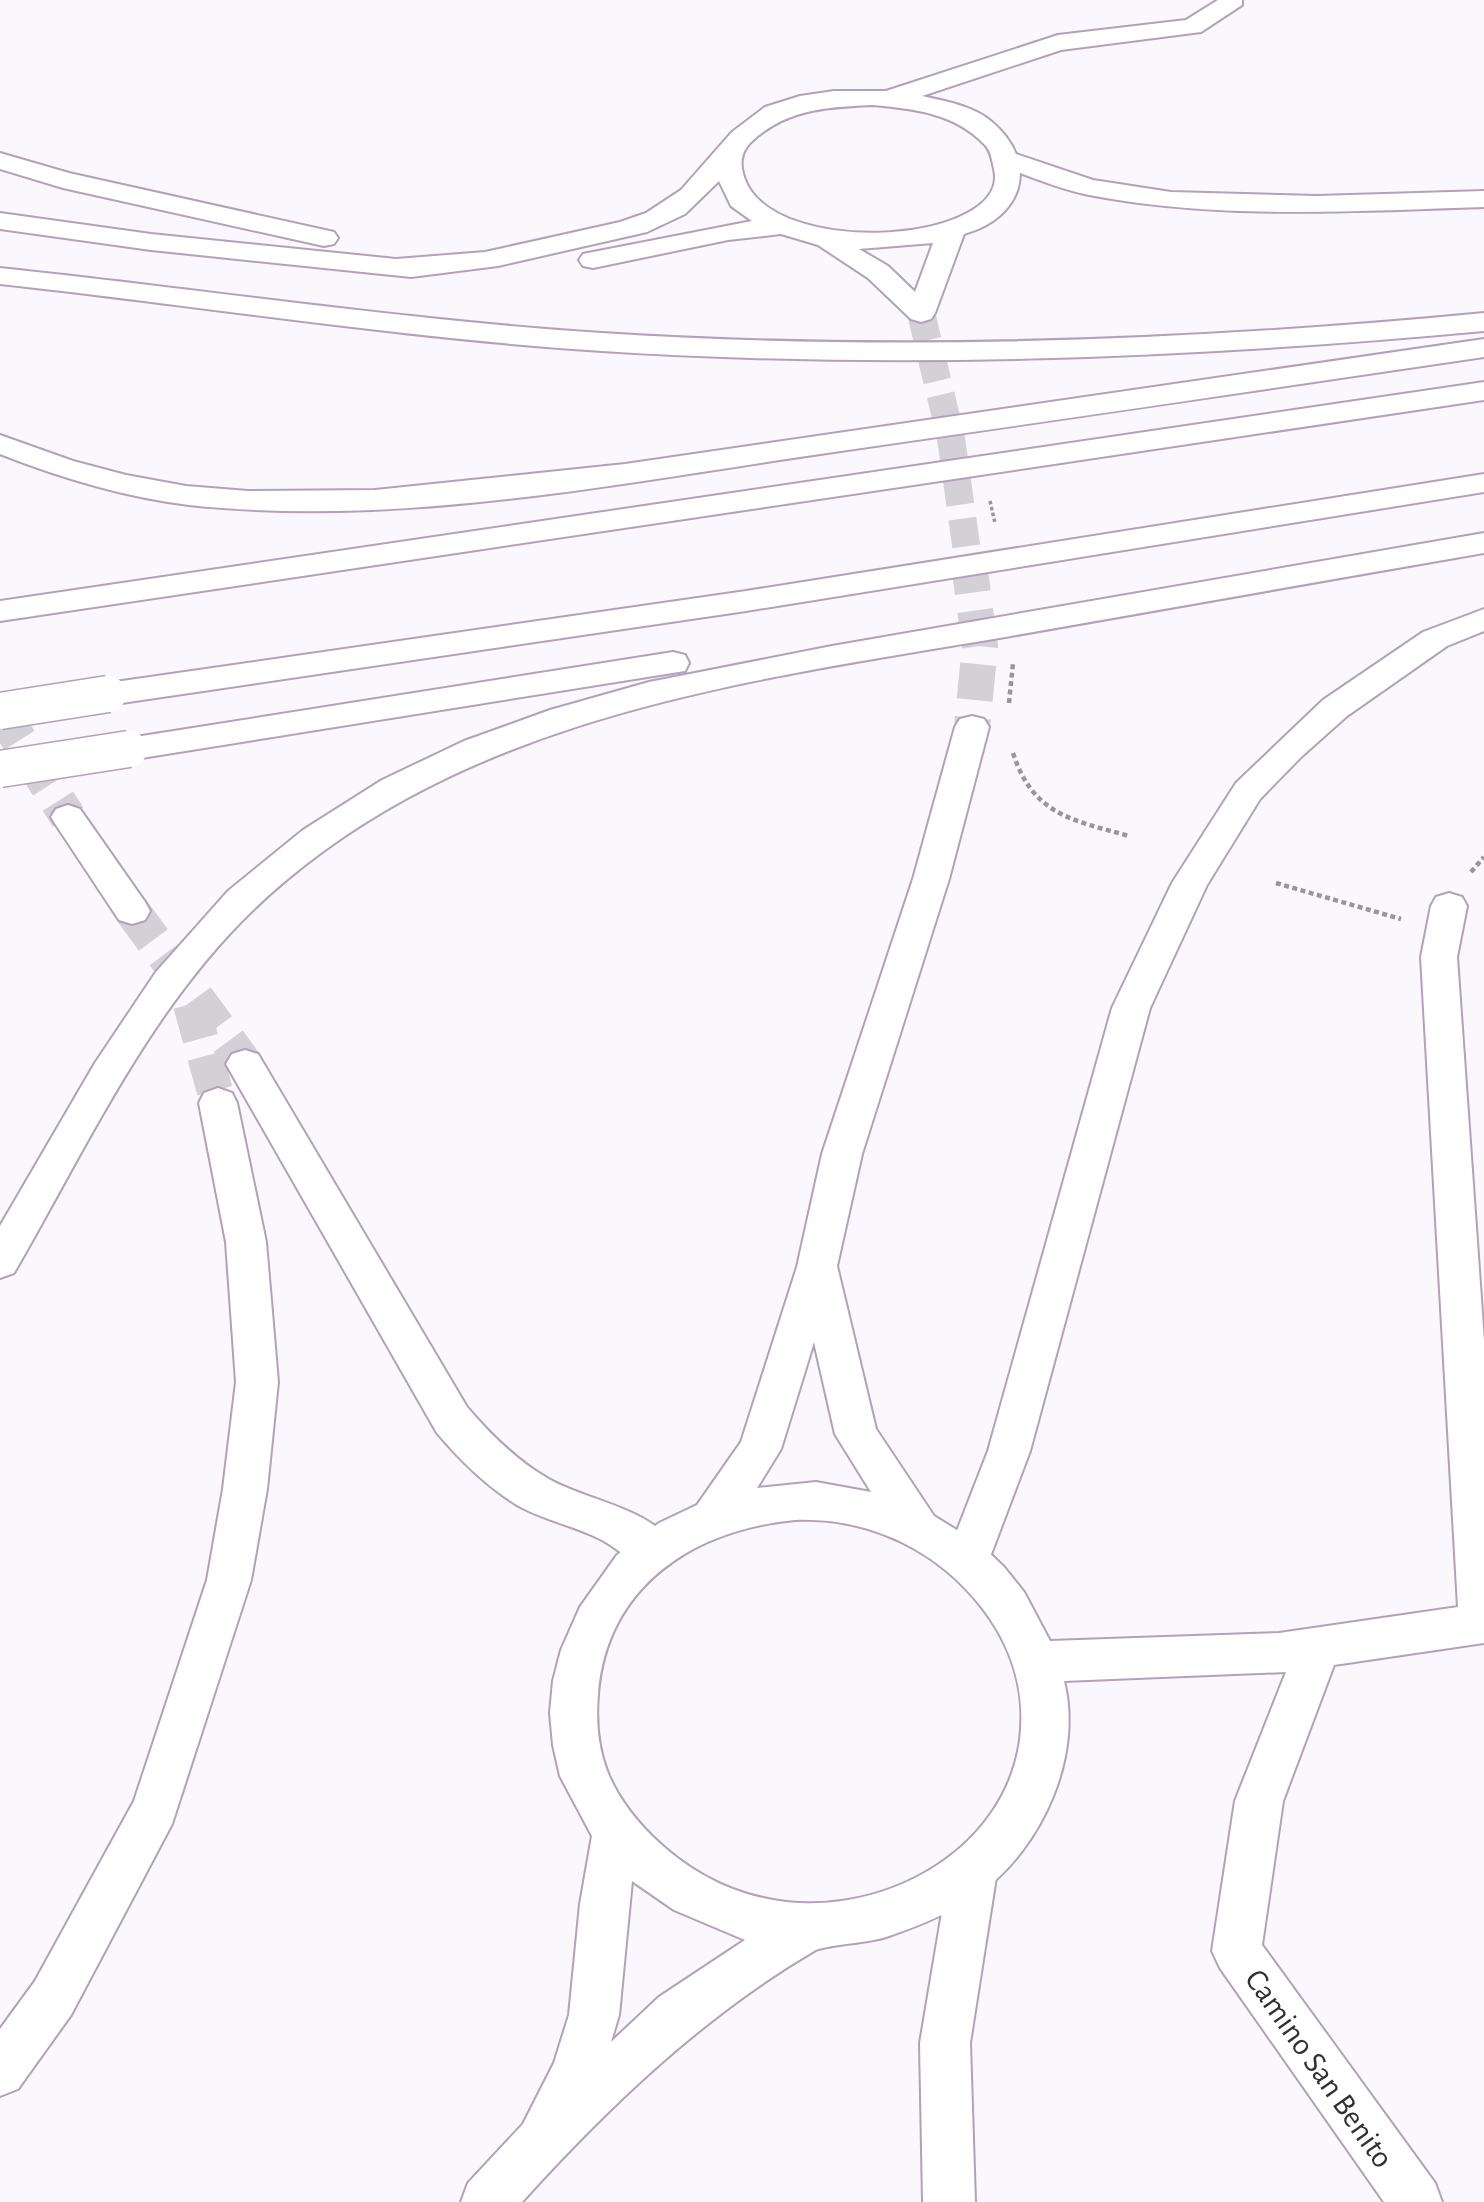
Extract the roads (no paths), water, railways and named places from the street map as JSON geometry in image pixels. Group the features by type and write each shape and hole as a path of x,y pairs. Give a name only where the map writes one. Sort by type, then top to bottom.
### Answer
{"main road":[{"path":"891,97 1058,43 1192,27 1230,5 1230,0"},
{"path":"967,118 987,66"},
{"path":"386,268 473,262 655,219 695,195 732,148 749,128 787,108 811,101 850,96 891,97 932,104 967,118 993,137 1007,159 1009,180 1000,199 981,216 952,230 911,241 865,243 820,238 780,226 752,209 734,190 727,169 732,148"},
{"path":"1007,159 1088,187 1171,200 1317,204 1484,199"},
{"path":"0,161 64,180 310,237 451,248 532,249"},
{"path":"0,221 151,242 386,268 472,271 606,259 728,232 780,226"},
{"path":"820,238 878,272 921,313 952,230"},
{"path":"0,276 475,332 618,343 770,349 1002,352 1122,348 1288,340 1484,322"},
{"path":"0,444 79,474 167,494 276,504 399,499 734,457 1484,348"},
{"path":"0,611 636,519 1484,391"},
{"path":"0,711 746,601 1484,483"},
{"path":"0,1262 46,1186 107,1073 163,992 211,934 240,902 289,859 337,822 418,774 471,750 569,713 712,677 1484,543"},
{"path":"0,769 696,660 1347,568"},
{"path":"968,1559 1009,1451 1131,1008 1190,883 1248,792 1289,749 1335,708 1435,639 1484,619"},
{"path":"713,1517 760,1449 817,1268 842,1154 931,878 972,727"},
{"path":"68,817 132,911"},
{"path":"1037,1662 1279,1653 1483,1623 1439,957 1446,918"},
{"path":"245,1064 452,1420 480,1453 533,1492 618,1527 654,1550"},
{"path":"0,2071 53,1998 155,1808 229,1580 245,1489 257,1382 246,1242 218,1103"},
{"path":"817,1268 856,1434 918,1527"},
{"path":"816,1501 863,1507 918,1527 968,1559 1010,1605 1037,1662 1046,1717 1038,1773 1013,1825 972,1871 918,1905 856,1924 790,1926 725,1912 667,1881 616,1833 584,1775 573,1712 582,1650 610,1595 654,1550 713,1517 747,1507 816,1501"},
{"name":"Camino San Benito","path":"1318,1648 1259,1801 1237,1951 1416,2202"},
{"path":"537,2147 576,2073 594,2015 604,1904 616,1833"},
{"path":"949,2202 945,2043 972,1871"},
{"path":"487,2202 537,2147 677,2014 810,1925"}],"tunnel":[{"path":"921,313 951,438 968,559"},
{"path":"968,557 980,646 972,727"},
{"path":"0,710 68,817"},
{"path":"132,911 245,1064"},
{"path":"191,1004 218,1103"}]}
